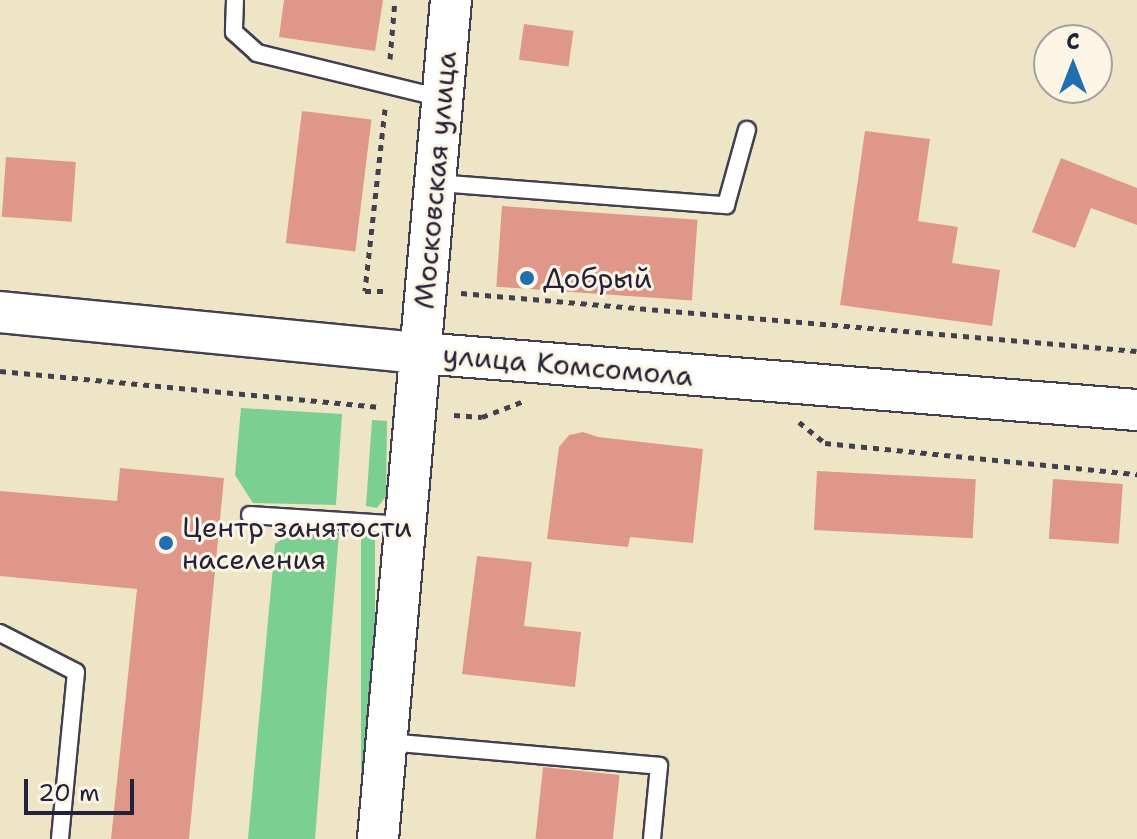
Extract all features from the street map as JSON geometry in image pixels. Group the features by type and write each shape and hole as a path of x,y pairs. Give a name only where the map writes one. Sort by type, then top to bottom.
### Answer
{"street":[{"name":"Московская улица","path":"378,839 451,0"},
{"name":"улица Комсомола","path":"0,312 420,353 1137,410"}],"lane":[{"path":"235,0 234,32 257,53 442,98"},
{"path":"435,182 726,205 747,130"},
{"path":"250,515 406,525"},
{"path":"0,633 76,672 60,839"},
{"path":"387,742 659,766 652,839"}],"path":[{"path":"395,0 365,291 425,291 1137,351"},
{"path":"0,371 482,417 534,397"},
{"path":"793,418 825,443 1137,474"}],"green space":[{"path":"241,408 342,414 336,505 253,503 235,475"},
{"path":"372,420 387,421 386,496 377,508 366,506"},
{"path":"295,530 339,533 315,839 248,839 275,544"},
{"path":"361,535 375,535 375,839 361,839"}],"building":[{"path":"284,0 383,0 375,51 279,37"},
{"path":"524,24 574,31 569,67 519,60"},
{"path":"302,111 371,120 355,252 286,243"},
{"path":"865,131 930,139 918,221 958,227 952,263 1000,270 992,326 840,305"},
{"path":"6,157 76,162 72,222 2,217"},
{"path":"1061,158 1137,188 1137,225 1091,208 1075,248 1032,232"},
{"path":"502,206 698,220 692,300 496,287"},
{"path":"583,432 598,437 703,449 693,543 630,537 628,547 547,539 559,447 569,435"},
{"path":"120,468 224,478 189,839 111,839 137,589 0,576 0,491 117,501"},
{"path":"817,471 976,479 973,538 814,530"},
{"path":"1053,479 1123,484 1119,544 1049,539"},
{"path":"477,556 532,562 524,626 581,632 575,687 462,674"},
{"path":"543,767 620,775 613,839 535,839"}],"place":[{"name":"Добрый","path":"527,278"},
{"name":"Центр занятости населения","path":"166,543"}]}
